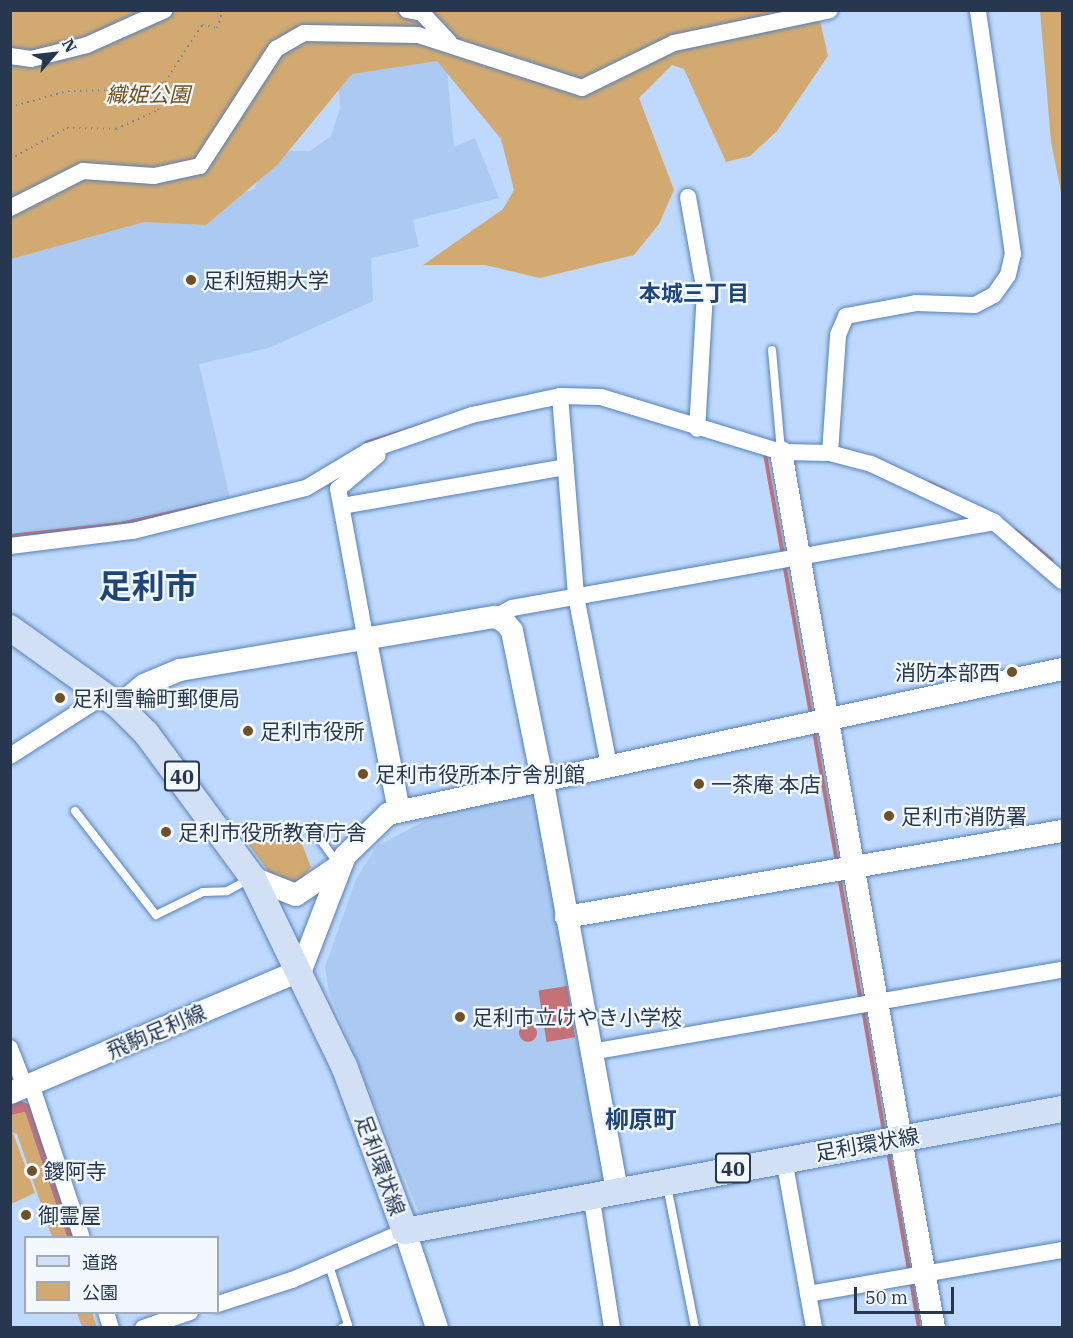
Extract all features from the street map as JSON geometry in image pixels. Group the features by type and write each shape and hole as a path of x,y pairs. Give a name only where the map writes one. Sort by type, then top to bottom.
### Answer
{"main road":[{"name":"足利環状線","path":"10,628 112,701 177,769 253,878 301,969 344,1066 405,1231 617,1189 1062,1109"}],"street":[{"path":"10,56 31,58 87,45 165,10"},
{"path":"407,10 422,13 450,43"},
{"path":"10,208 83,171 154,176 200,166 276,49 304,33 381,31 450,43 582,88 674,43 830,10"},
{"path":"830,453 838,335 846,316 916,303 975,305 994,294 1008,275 1013,254 978,10"},
{"path":"688,197 705,292 697,429"},
{"path":"560,396 576,596 609,765"},
{"path":"10,546 133,531 306,488 392,442 472,416 560,396 601,398 697,429 781,452 830,453 882,469 994,522 1062,581"},
{"path":"392,442 338,489 399,810"},
{"path":"781,452 934,1328"},
{"path":"342,506 566,467"},
{"path":"10,756 112,701 180,670 366,641 495,617 512,608 994,522"},
{"path":"495,617 512,631 542,778 617,1189"},
{"path":"301,969 340,866 363,833 399,810 1062,669"},
{"path":"566,917 1062,831"},
{"path":"253,878 296,895 340,866"},
{"name":"飛駒足利線","path":"22,1088 301,969"},
{"path":"591,1053 1062,970"},
{"path":"10,1048 22,1088 81,1236"},
{"path":"784,1159 814,1328"},
{"path":"591,1194 612,1328"},
{"path":"219,1304 405,1231 437,1328"},
{"path":"808,1294 1062,1250"},
{"path":"142,1328 184,1314"}],"lane":[{"path":"772,350 781,452"},
{"path":"75,811 156,915 203,892 227,891 253,878"},
{"path":"314,831 340,866"},
{"path":"666,1180 694,1328"},
{"path":"328,1262 348,1325 342,1328"}],"path":[{"path":"10,159 67,128 99,131 133,126 158,110 165,82 202,25 217,28 223,10"},
{"path":"10,107 68,91 151,89 165,82"}],"shaded area":[{"name":"足利短期大学","path":"446,58 454,147 475,138 499,198 413,220 419,247 371,258 373,301 269,348 199,364 230,498 170,516 11,539 10,253 30,236 254,190 263,168 285,151 310,151 331,136 340,108 338,69"},
{"name":"足利市立けやき小学校","path":"535,794 609,1175 601,1183 429,1215 418,1210 329,992 325,967 356,879 377,846 436,815"},
{"path":"567,986 575,1037 546,1042 538,991"},
{"path":"524,1024 532,1024 537,1029 535,1040 524,1042 519,1037 519,1029"},
{"path":"21,1101 31,1105 77,1236 67,1236 25,1112 11,1115 11,1105"}],"green space":[{"name":"織姫公園","path":"11,11 818,11 828,56 777,131 750,156 726,162 684,69 672,65 639,98 674,190 659,224 634,255 540,278 485,265 423,265 503,209 514,190 501,139 437,61 352,74 277,165 206,225 144,222 11,259"},
{"path":"1040,11 1062,11 1062,197 1051,142"},
{"path":"296,829 311,867 296,887 272,876 249,845"},
{"path":"25,1112 67,1236 52,1236 17,1134 11,1132 11,1115"},
{"path":"13,1133 35,1193 11,1204 10,1134"},
{"path":"77,1314 92,1314 97,1327 82,1327"}],"waterway":[{"path":"366,443 433,422"},
{"path":"765,454 783,555"},
{"path":"929,483 944,490"},
{"path":"10,536 120,524 211,504"},
{"path":"1015,530 1051,560"},
{"path":"784,563 811,715"},
{"path":"814,731 837,863"},
{"path":"839,876 861,1002"},
{"path":"863,1009 884,1132"},
{"path":"888,1151 909,1270"},
{"path":"911,1281 919,1328"}],"place":[{"name":"足利短期大学","path":"191,280"},
{"name":"消防本部西","path":"1012,672"},
{"name":"足利雪輪町郵便局","path":"60,698"},
{"name":"足利市役所","path":"248,731"},
{"name":"足利市役所本庁舎別館","path":"363,774"},
{"name":"一茶庵 本店","path":"699,784"},
{"name":"足利市消防署","path":"889,816"},
{"name":"足利市役所教育庁舎","path":"166,832"},
{"name":"足利市立けやき小学校","path":"460,1017"},
{"name":"鑁阿寺","path":"32,1171"},
{"name":"御霊屋","path":"26,1215"}],"district":[{"name":"本城三丁目","path":"694,293"},
{"name":"足利市","path":"148,586"},
{"name":"柳原町","path":"641,1120"}]}
